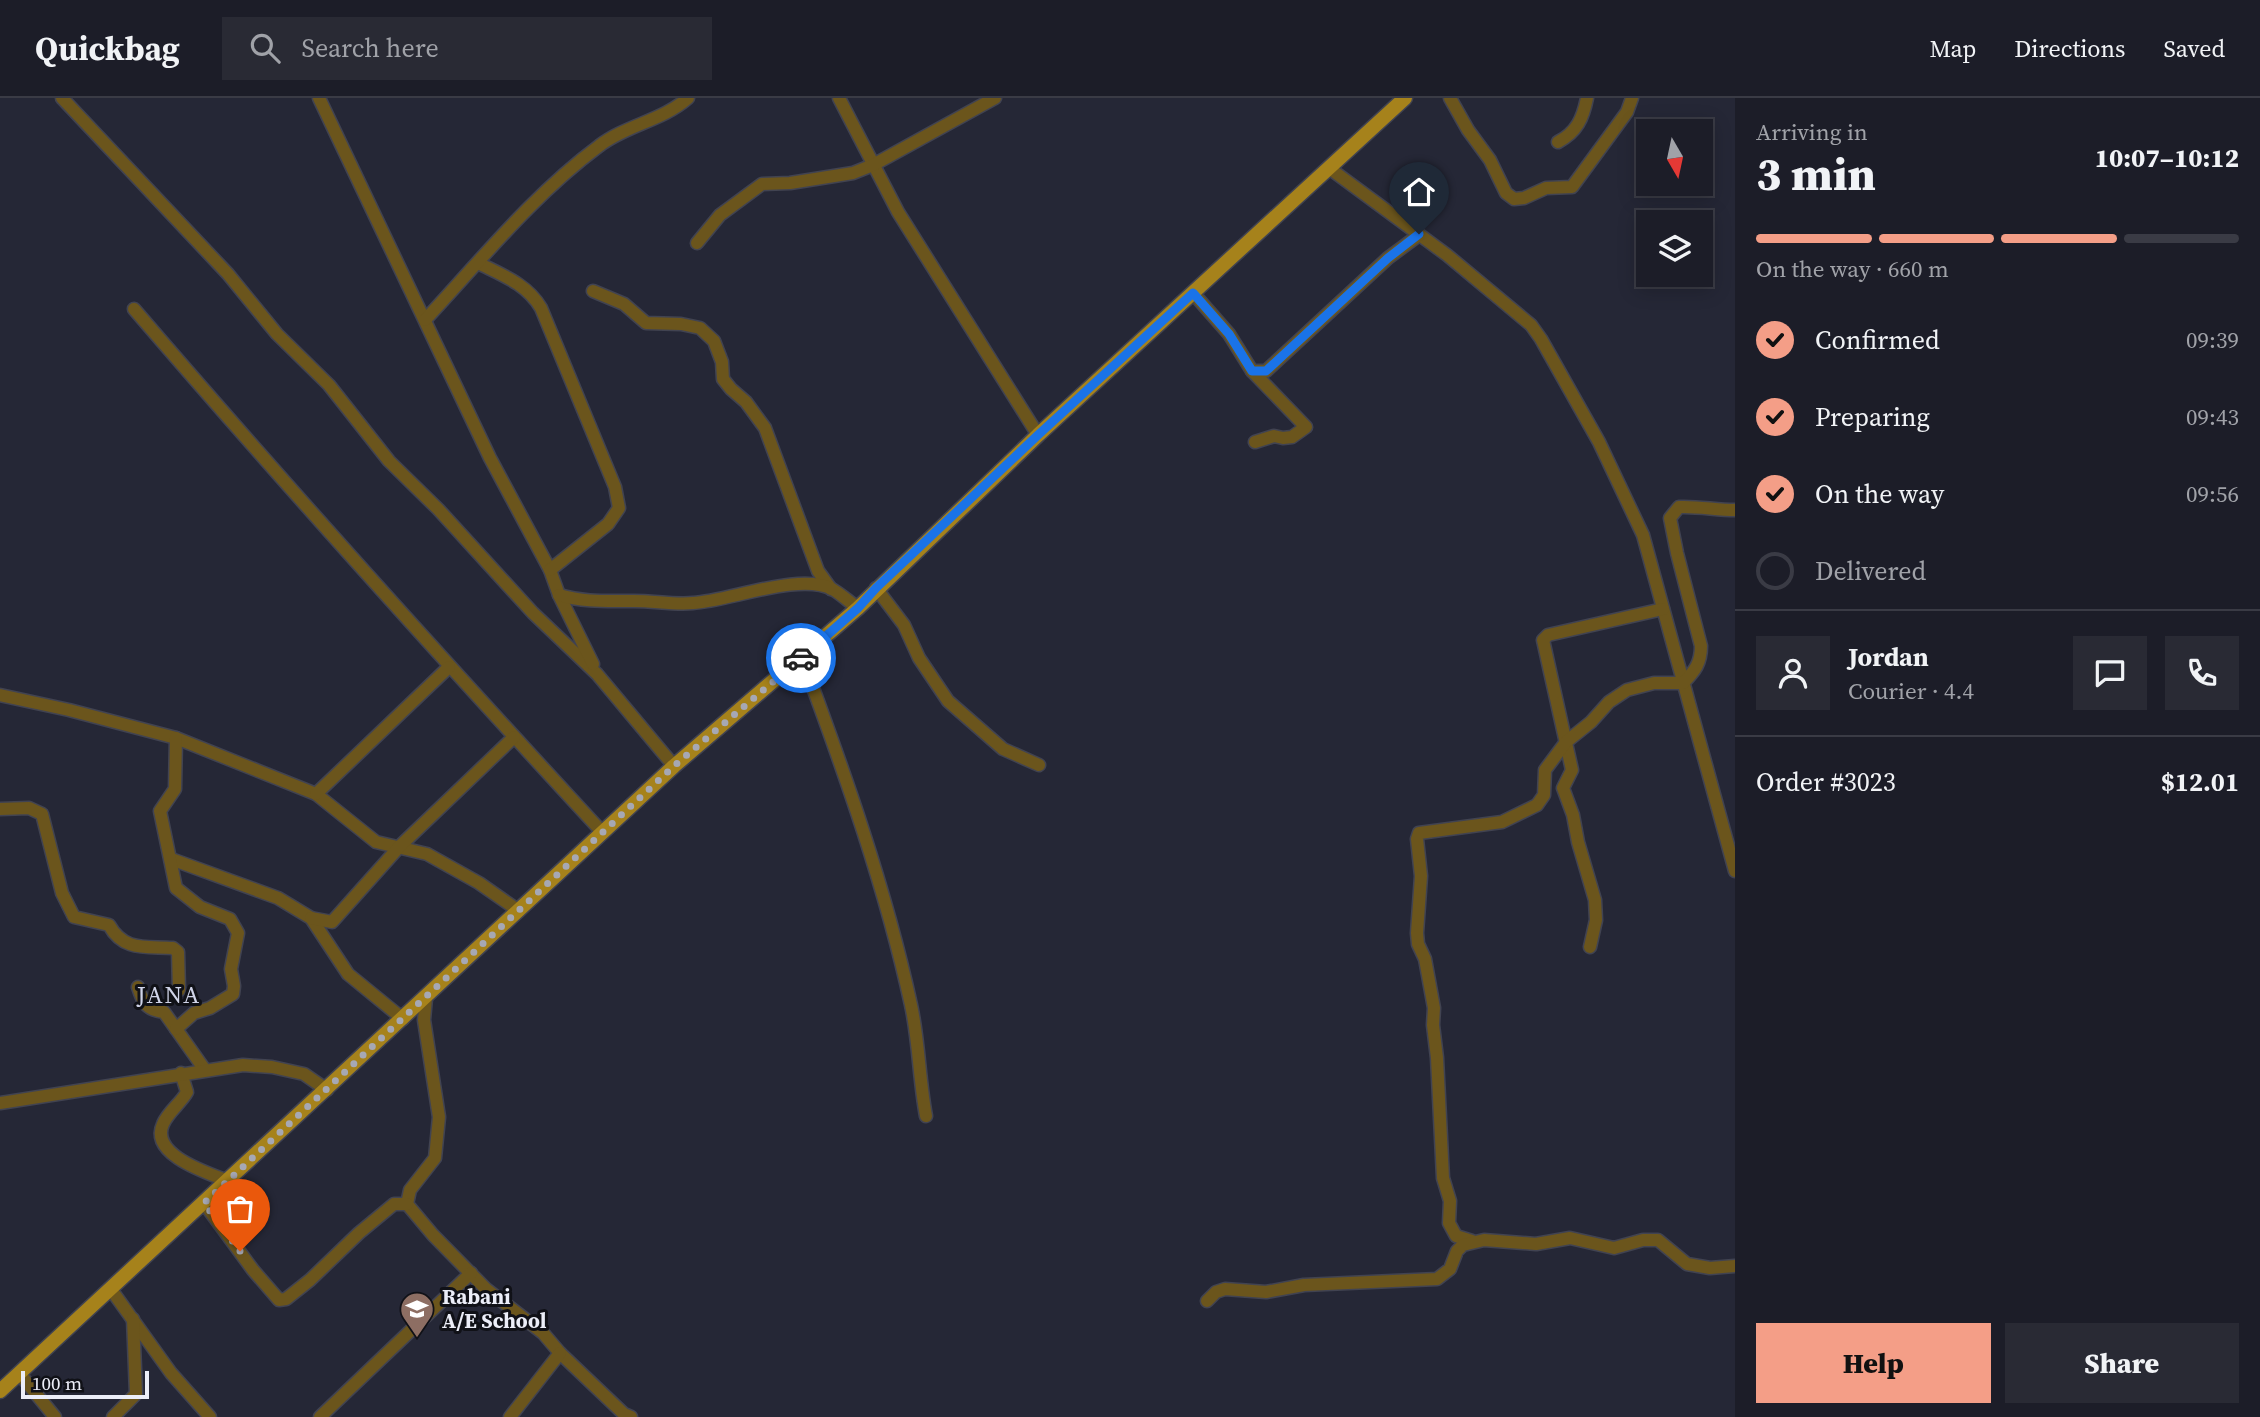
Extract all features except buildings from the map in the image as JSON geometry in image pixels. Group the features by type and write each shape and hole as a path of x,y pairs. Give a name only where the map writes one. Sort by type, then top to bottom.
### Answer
{"main road":[{"path":"0,1391 674,766 858,608 1038,435 1405,98"}],"street":[{"path":"62,98 228,274 277,334 329,385 389,461 438,509 533,613 597,674 674,766"},
{"path":"319,98 490,458 550,570 597,674"},
{"path":"425,320 553,182 602,144 675,110 688,98"},
{"path":"838,98 911,234 1038,435"},
{"path":"697,243 720,215 762,184 790,183 853,173 873,165 995,98"},
{"path":"1450,98 1468,130 1490,160 1506,193 1514,199 1524,198 1546,188 1572,187 1626,112 1632,98"},
{"path":"1558,142 1576,128 1582,118 1587,98"},
{"path":"1329,168 1419,234 1531,325 1541,339 1599,442 1643,535 1735,871"},
{"path":"1252,371 1266,371 1388,258 1419,234"},
{"path":"478,263 513,280 533,294 615,487 619,508 608,524 550,570"},
{"path":"593,291 624,304 646,323 681,324 700,328 714,341 722,362 723,379 746,401 765,428 818,571 831,589 858,608"},
{"path":"1193,293 1229,334 1252,371 1306,427 1292,437 1274,436 1255,442"},
{"path":"134,309 287,487 603,833"},
{"path":"1735,510 1679,507 1670,518 1700,646 1701,657 1695,671 1683,683 1654,683 1627,690 1609,702 1591,722 1566,741 1545,770 1544,794 1537,805 1502,822 1419,833 1417,839 1421,876 1418,944 1426,960 1434,1008 1443,1178 1450,1201 1449,1223 1456,1237 1472,1241 1536,1244 1570,1238 1614,1248 1643,1240 1657,1240 1687,1264 1710,1268 1735,1266"},
{"path":"559,595 579,601 695,603 807,584 831,589"},
{"path":"876,588 904,625 919,658 948,701 1003,749 1040,765"},
{"path":"1590,947 1596,920 1595,900 1573,815 1563,788 1572,769 1543,640 1548,635 1663,609"},
{"path":"802,658 885,897 911,1004 917,1039 919,1081 926,1116"},
{"path":"316,794 449,667"},
{"path":"0,695 176,738 316,794 376,842 428,854 479,883 519,911"},
{"path":"171,859 278,898 311,918 332,922 400,846 514,737"},
{"path":"176,738 175,789 160,811 176,888 200,907 230,919 238,933 231,969 233,994 210,1008 194,1013 176,1029"},
{"path":"0,809 29,808 42,814 62,893 74,917 109,925 114,934 128,945 173,948 178,952 179,990"},
{"path":"311,918 348,974 403,1019"},
{"path":"138,987 143,1002 151,1010 164,1012 205,1070"},
{"path":"407,1204 410,1190 435,1158 439,1117 424,1020 425,998"},
{"path":"0,1103 243,1065 272,1067 304,1074 327,1090"},
{"path":"181,1073 187,1092 163,1124 166,1145 170,1153 195,1168 228,1181"},
{"path":"204,1203 253,1270 279,1300 286,1299 310,1280 394,1204 407,1204"},
{"path":"407,1204 486,1289 543,1333 560,1353 624,1414 631,1417"},
{"path":"1207,1301 1216,1292 1225,1289 1266,1292 1304,1285 1437,1279 1450,1269 1457,1251 1472,1241"},
{"path":"320,1417 471,1273"},
{"path":"110,1288 172,1373 210,1417"},
{"path":"113,1417 136,1394 132,1319"},
{"path":"510,1417 560,1353"},
{"path":"19,1373 55,1417"}],"way so far":[{"path":"240,1251 204,1203 674,766 801,658"}],"place":[{"name":"Rabani A/E School","path":"417,1339"}],"district":[{"name":"JANA","path":"169,995"}],"route":[{"path":"801,658 858,608 1038,435 1193,293 1229,334 1252,371 1266,371 1388,258 1419,234"}]}
